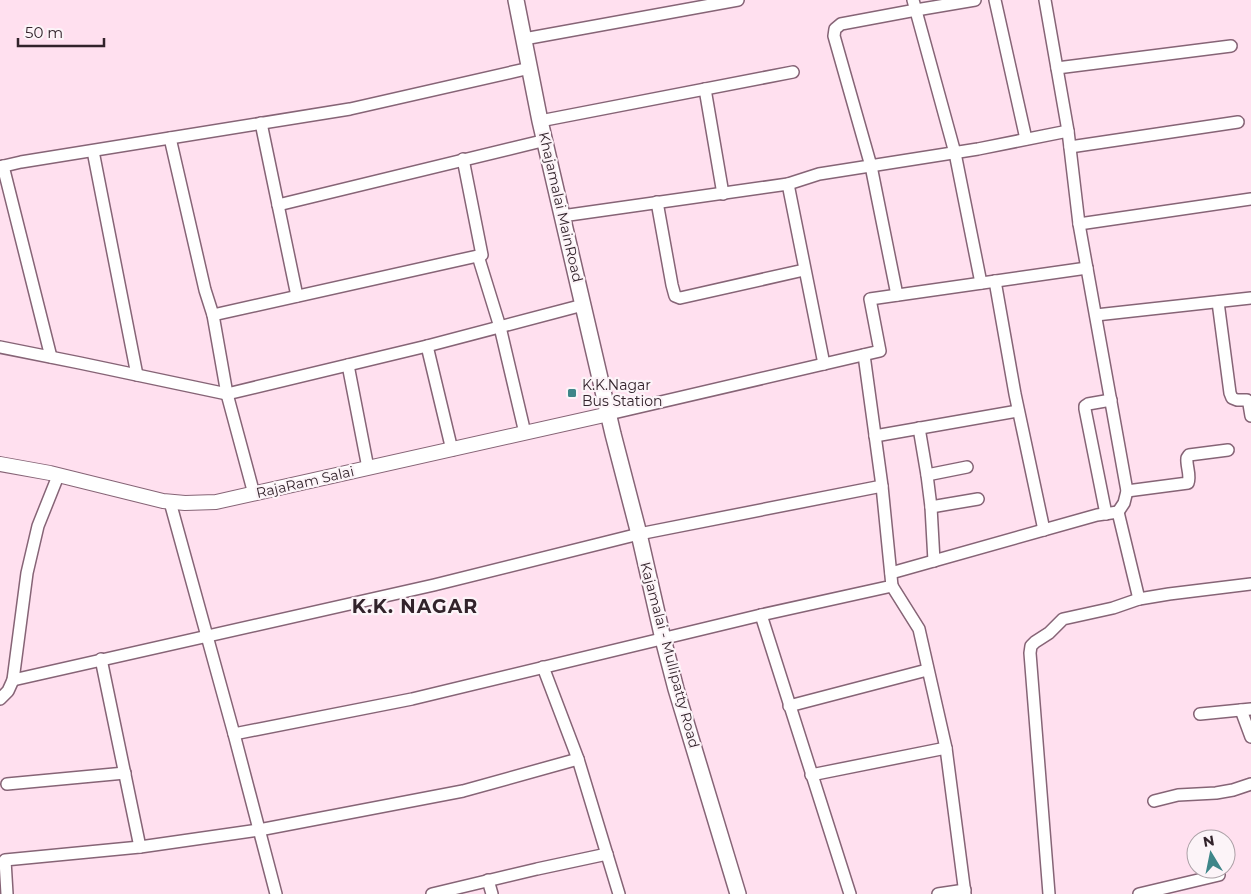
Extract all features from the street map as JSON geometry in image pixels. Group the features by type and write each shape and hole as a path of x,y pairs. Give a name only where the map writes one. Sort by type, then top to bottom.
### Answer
{"main road":[{"name":"Khajamalai MainRoad","path":"516,0 540,121 546,140 608,414"},
{"name":"Kajamalai - Mullipatty Road","path":"608,414 676,689 738,894"}],"street":[{"path":"524,39 712,2 738,0"},
{"path":"897,295 871,166 834,36 835,28 841,24 914,5 975,0"},
{"path":"995,0 1026,139"},
{"path":"891,573 1112,513 1124,503 1127,491 1079,224 1068,131 1045,0"},
{"path":"914,5 955,153 981,283"},
{"path":"1057,68 1231,46"},
{"path":"50,357 1,167 350,109 530,68"},
{"path":"540,121 793,72"},
{"path":"705,89 723,194"},
{"path":"1070,148 1238,122"},
{"path":"261,123 297,296"},
{"path":"562,216 660,205 788,184 819,174 955,153 1068,131"},
{"path":"170,138 205,290 213,315 227,394 254,494"},
{"path":"278,205 546,140"},
{"path":"93,151 137,375"},
{"path":"213,315 482,255 463,159"},
{"path":"788,184 824,364"},
{"path":"1079,224 1251,199"},
{"path":"660,205 675,296 680,298 804,270"},
{"path":"478,256 500,327 525,433"},
{"path":"866,374 880,351 870,299 1087,268"},
{"path":"995,281 1018,411 1044,530"},
{"path":"1096,315 1251,298"},
{"path":"1218,302 1230,394 1232,398 1247,400 1251,416"},
{"path":"0,347 227,394 427,346 583,305"},
{"path":"427,346 452,450"},
{"path":"608,414 880,351"},
{"path":"864,355 882,486 892,586 919,629 946,748 965,892 938,894"},
{"path":"348,365 368,468"},
{"path":"1111,400 1088,404 1085,406 1085,409 1112,513 1139,599"},
{"path":"875,436 1018,411"},
{"name":"RajaRam Salai","path":"0,464 170,502 216,502 608,414"},
{"path":"919,428 931,507 934,561"},
{"path":"1127,491 1188,483 1186,463 1189,455 1228,450"},
{"path":"927,475 967,467"},
{"path":"0,699 8,691 13,680 27,573 38,526 58,476"},
{"path":"13,680 434,585 639,534 882,486"},
{"path":"931,507 978,499"},
{"path":"170,502 276,894"},
{"path":"1049,894 1030,653 1032,646 1063,619 1113,608 1139,599 1251,584"},
{"path":"234,734 412,699 892,586"},
{"path":"761,616 850,894"},
{"path":"101,659 140,847"},
{"path":"543,667 578,760 619,894"},
{"path":"789,706 927,670"},
{"path":"1200,714 1246,710 1251,737"},
{"path":"811,775 946,748"},
{"path":"7,894 5,860 140,847 259,830 463,791 578,760"},
{"path":"7,784 125,773"},
{"path":"1154,801 1178,795 1216,793 1251,784"},
{"path":"432,894 607,854"},
{"path":"1139,894 1202,879"},
{"path":"488,880 492,894"}],"place":[{"name":"K.K.Nagar Bus Station","path":"572,393"}],"district":[{"name":"K.K. NAGAR","path":"415,606"}]}
